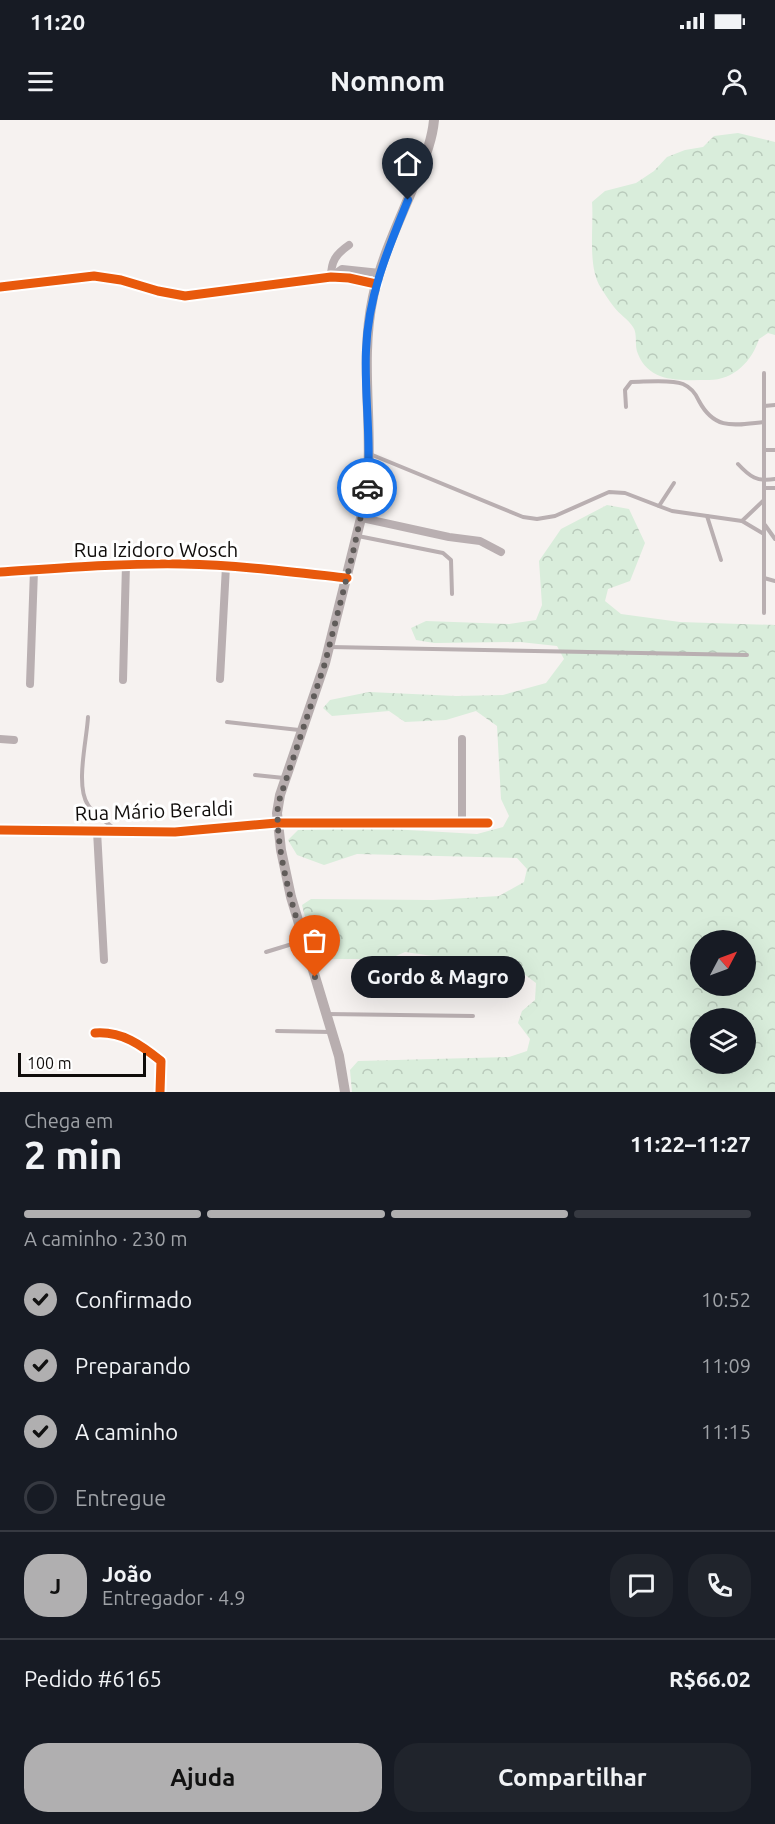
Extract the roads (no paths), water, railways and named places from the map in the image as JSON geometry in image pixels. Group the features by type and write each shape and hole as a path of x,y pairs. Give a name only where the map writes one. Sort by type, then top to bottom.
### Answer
{"main road":[{"path":"345,1092 332,1032 303,941 277,823 280,795 330,647 368,488 366,347 370,310 378,278 430,144 434,120"}],"street":[{"path":"331,277 332,261 349,245"},
{"path":"0,287 94,276 121,280 185,296 331,277 342,269 378,278"},
{"path":"362,518 480,541 501,552"},
{"path":"123,680 126,564"},
{"name":"Rua Izidoro Wosch","path":"0,572 126,564 226,566 347,578"},
{"path":"220,679 226,566"},
{"path":"30,684 34,570"},
{"path":"0,739 14,740"},
{"path":"462,739 462,823"},
{"name":"Rua Mário Beraldi","path":"0,830 175,832 277,823 488,823"},
{"path":"97,831 104,960"},
{"path":"95,1033 112,1033 129,1039 161,1061 160,1092"}],"lane":[{"path":"764,373 764,613"},
{"path":"626,407 625,390 631,382 681,383 692,390 706,412 721,423 733,426 764,422"},
{"path":"764,406 775,405"},
{"path":"764,450 775,450"},
{"path":"369,453 530,518 555,516 609,492 625,493 672,511 742,521 764,534"},
{"path":"738,464 750,477 764,481 775,479"},
{"path":"659,506 674,483"},
{"path":"764,488 775,488"},
{"path":"742,521 764,500"},
{"path":"707,516 721,560"},
{"path":"764,524 775,539"},
{"path":"357,536 443,553 448,556 451,560 452,594"},
{"path":"764,578 775,581"},
{"path":"330,647 747,655"},
{"path":"88,717 87,742 81,774 86,803 118,832"},
{"path":"227,722 303,730"},
{"path":"255,775 286,778"},
{"path":"266,951 303,941"},
{"path":"326,1014 473,1016"},
{"path":"277,1031 332,1032"}],"place":[{"name":"Gordo & Magro","path":"315,977"}]}
